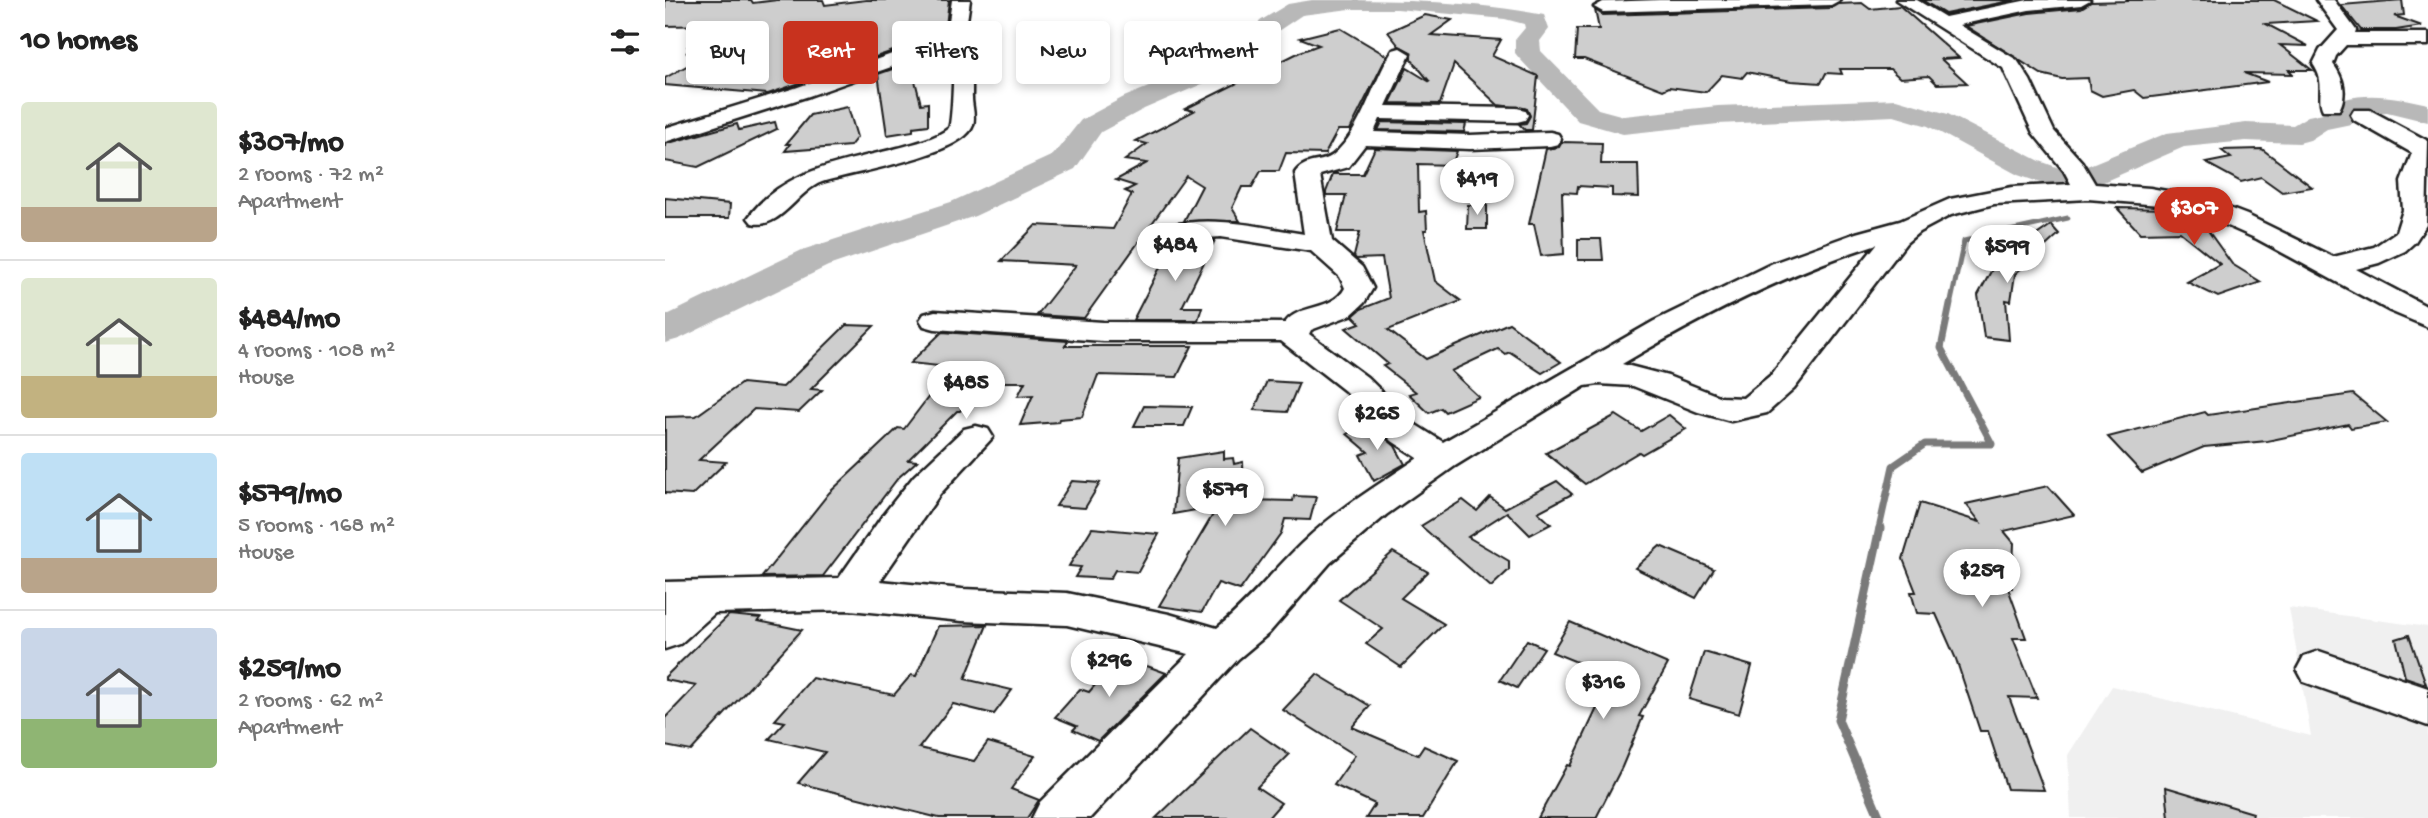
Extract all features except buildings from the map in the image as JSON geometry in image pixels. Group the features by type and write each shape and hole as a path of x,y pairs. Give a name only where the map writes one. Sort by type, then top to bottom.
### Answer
{"street":[{"path":"959,21 961,0"},
{"path":"1603,7 1831,0"},
{"path":"1905,0 1946,22 2010,64 2022,79 2030,106 2045,133 2083,179 2085,191"},
{"path":"1946,22 2029,5 2081,0"},
{"path":"2325,0 2347,30 2324,56 2323,64 2333,76 2335,84 2331,105"},
{"path":"2340,39 2428,39"},
{"path":"1319,244 1307,173 1315,167 1340,162 1358,138 1400,54"},
{"path":"665,135 892,60"},
{"path":"761,218 792,190 811,178 948,140 960,130 963,120 961,100 964,84"},
{"path":"1372,112 1517,115"},
{"path":"2327,266 2382,255 2399,242 2411,227 2416,212 2414,176 2426,149 2362,115"},
{"path":"1358,138 1470,142 1549,139"},
{"path":"1057,818 1223,647 1254,621 1316,553 1373,506 1443,458 1576,378 1738,289 1873,235 1908,227 1966,201 2031,193 2085,191 2144,195 2209,208 2428,318"},
{"path":"1576,378 1616,372 1656,382 1720,408 1741,411 1759,406 1780,384 1845,299 1908,227"},
{"path":"935,320 1041,330 1293,332 1304,321 1337,312 1348,305 1359,288 1352,273 1319,244 1221,229 1178,232"},
{"path":"1293,332 1296,340 1356,384 1404,433 1443,458"},
{"path":"850,594 926,485 976,437"},
{"path":"665,597 850,594 962,605 1067,609 1168,631 1223,647"},
{"path":"665,632 707,596"},
{"path":"2319,669 2428,707"}],"shaded area":[{"path":"2289,608 2428,627 2428,818 2071,818 2068,755 2112,686 2311,736"}],"waterway":[{"path":"665,331 815,258 963,209 1064,162 1091,126 1134,103 1251,54 1269,26 1296,9 1350,2 1397,2 1506,12 1536,20 1537,29 1527,40 1528,53 1588,115 1623,125 1718,115 1896,108 1938,120 2029,168 2064,181 2083,179 2178,139 2246,132 2299,134 2318,122 2341,118 2354,111 2355,105 2387,104 2428,113"},
{"path":"1950,306 1964,241 2068,218"},
{"path":"1879,529 1893,466 1925,444 1992,444 1941,348 1950,304"},
{"path":"1880,528 1838,720 1880,818"}]}
